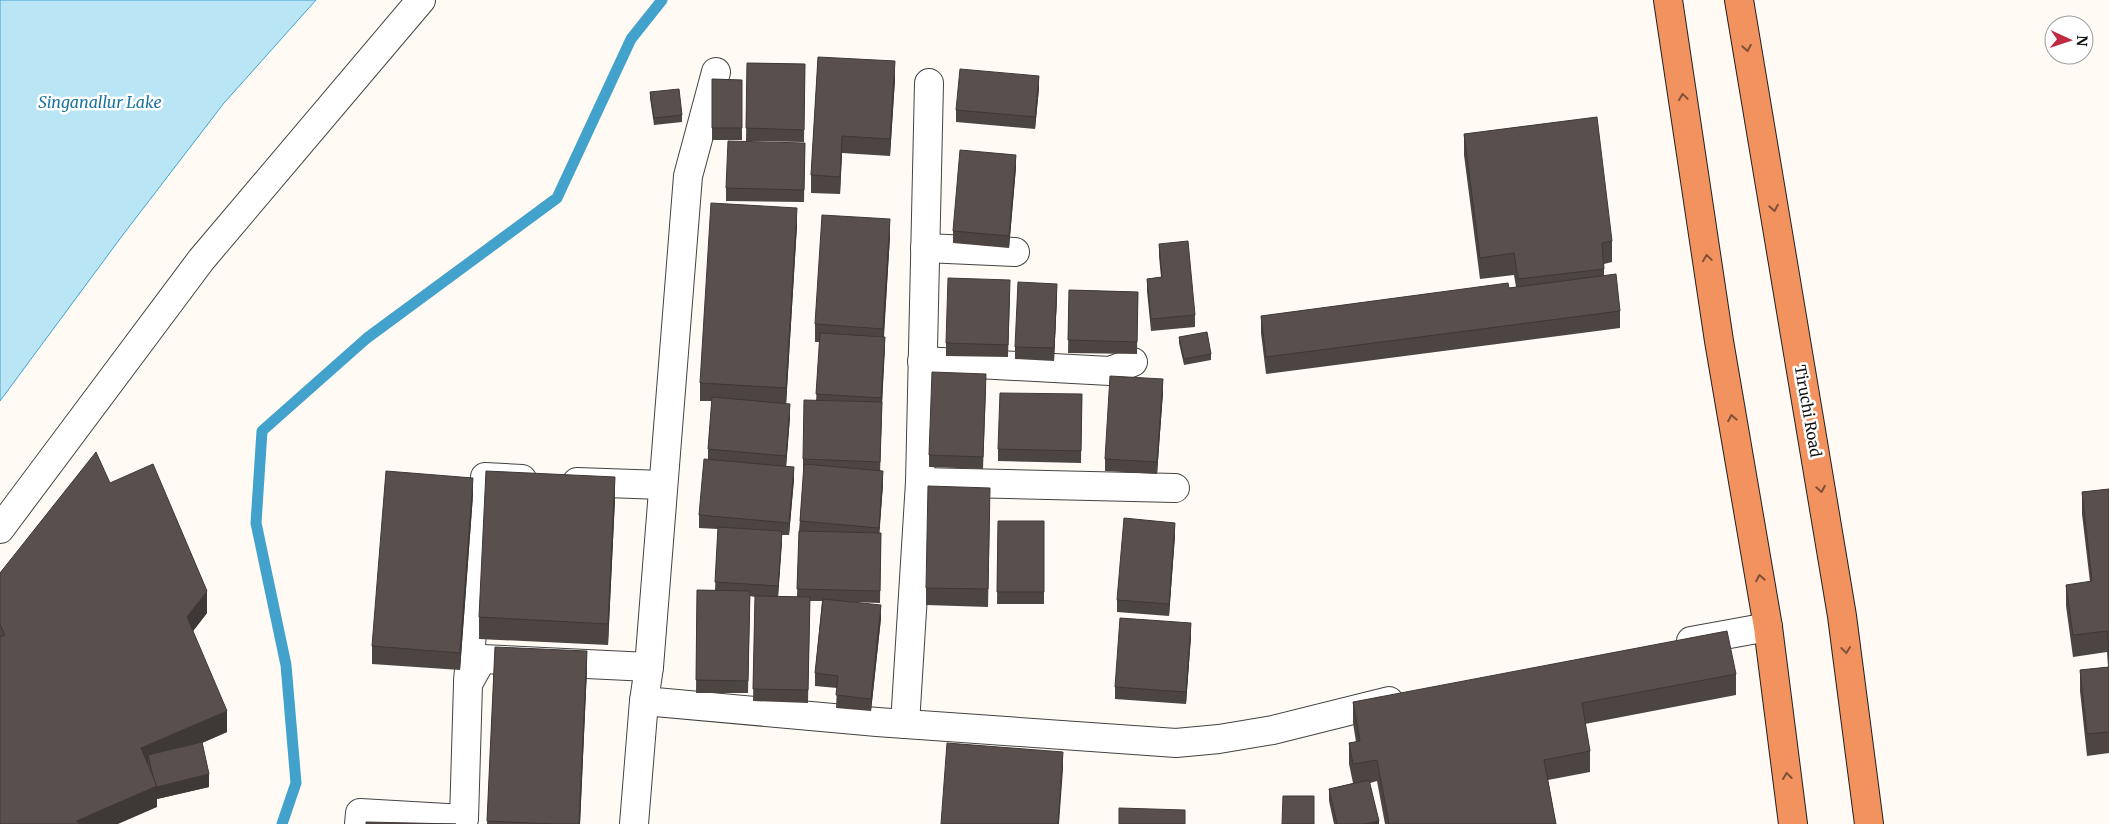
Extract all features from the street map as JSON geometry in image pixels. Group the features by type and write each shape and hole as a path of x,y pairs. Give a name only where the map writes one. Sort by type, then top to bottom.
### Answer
{"highway":[{"path":"1668,0 1719,341 1768,626 1793,824"},
{"name":"Tiruchi Road","path":"1739,0 1842,616 1869,824"}],"street":[{"path":"0,530 201,260 421,0"},
{"path":"634,824 644,701 649,667 688,176 716,72"},
{"path":"905,724 920,482 929,84"},
{"path":"925,248 1015,252"},
{"path":"922,361 1110,371 1133,362"},
{"path":"359,824 360,813 464,820 468,684 485,477 663,486"},
{"path":"920,482 1176,488"},
{"path":"1663,646 1768,626"},
{"path":"468,684 482,659 649,667"},
{"path":"644,701 905,724 1176,743 1219,740 1273,730 1415,695"}],"water":[{"name":"Singanallur Lake","path":"0,0 316,0 224,103 122,236 0,401"}],"building":[{"path":"818,57 895,61 890,139 842,136 840,177 811,175"},
{"path":"747,63 805,64 804,130 746,128"},
{"path":"960,69 1039,76 1035,117 956,110"},
{"path":"712,79 742,80 742,128 712,128"},
{"path":"679,89 682,115 654,118 650,92"},
{"path":"1597,117 1612,241 1602,243 1604,269 1518,279 1514,253 1480,258 1464,134"},
{"path":"728,141 805,143 804,190 726,188"},
{"path":"960,150 1016,155 1009,236 953,231"},
{"path":"711,203 797,208 786,388 700,383"},
{"path":"822,215 890,219 883,329 815,324"},
{"path":"1188,241 1195,315 1151,319 1147,279 1162,277 1159,244"},
{"path":"1616,274 1620,311 1266,357 1261,316 1508,283 1509,288"},
{"path":"948,278 1010,280 1008,345 946,343"},
{"path":"1018,282 1057,284 1054,348 1015,347"},
{"path":"1069,290 1138,292 1137,342 1068,340"},
{"path":"1207,332 1211,354 1184,359 1179,337"},
{"path":"820,333 885,337 881,398 816,394"},
{"path":"932,372 986,374 983,457 929,455"},
{"path":"1110,376 1163,379 1157,462 1105,459"},
{"path":"1000,393 1082,394 1081,451 998,449"},
{"path":"712,397 790,404 786,456 708,449"},
{"path":"804,400 882,402 880,462 803,459"},
{"path":"96,452 110,483 153,464 207,591 187,617 227,711 141,748 157,786 76,821 80,824 0,824 0,637 5,635 0,624 0,573"},
{"path":"704,459 794,467 789,523 699,515"},
{"path":"804,464 883,471 879,528 800,521"},
{"path":"386,471 473,478 460,653 372,646"},
{"path":"486,471 615,477 608,624 479,617"},
{"path":"928,486 990,488 988,589 926,588"},
{"path":"2109,489 2109,650 2107,631 2073,635 2066,585 2092,581 2082,492"},
{"path":"1124,518 1175,523 1169,604 1117,600"},
{"path":"998,521 1044,521 1044,592 997,592"},
{"path":"718,527 782,531 778,586 715,582"},
{"path":"799,531 881,533 880,591 797,589"},
{"path":"697,590 750,591 748,681 696,680"},
{"path":"755,596 810,597 808,690 753,689"},
{"path":"823,599 881,605 871,699 836,695 838,676 815,673"},
{"path":"1120,618 1191,623 1186,692 1115,687"},
{"path":"1727,631 1736,674 1582,703 1590,751 1544,760 1556,824 1389,824 1377,760 1353,764 1349,743 1360,741 1353,702"},
{"path":"495,647 587,651 579,824 487,821"},
{"path":"2109,667 2109,732 2087,734 2080,670"},
{"path":"202,742 209,774 157,787 148,755"},
{"path":"947,743 1063,752 1058,824 941,824"},
{"path":"1369,780 1379,821 1364,824 1337,824 1329,789"},
{"path":"1283,796 1314,796 1314,824 1282,824"},
{"path":"1119,808 1185,810 1185,824 1119,824"},
{"path":"366,822 456,824 366,824"}],"waterway":[{"path":"282,824 296,783 286,665 256,523 262,431 367,338 557,198 631,39 662,0"}]}
